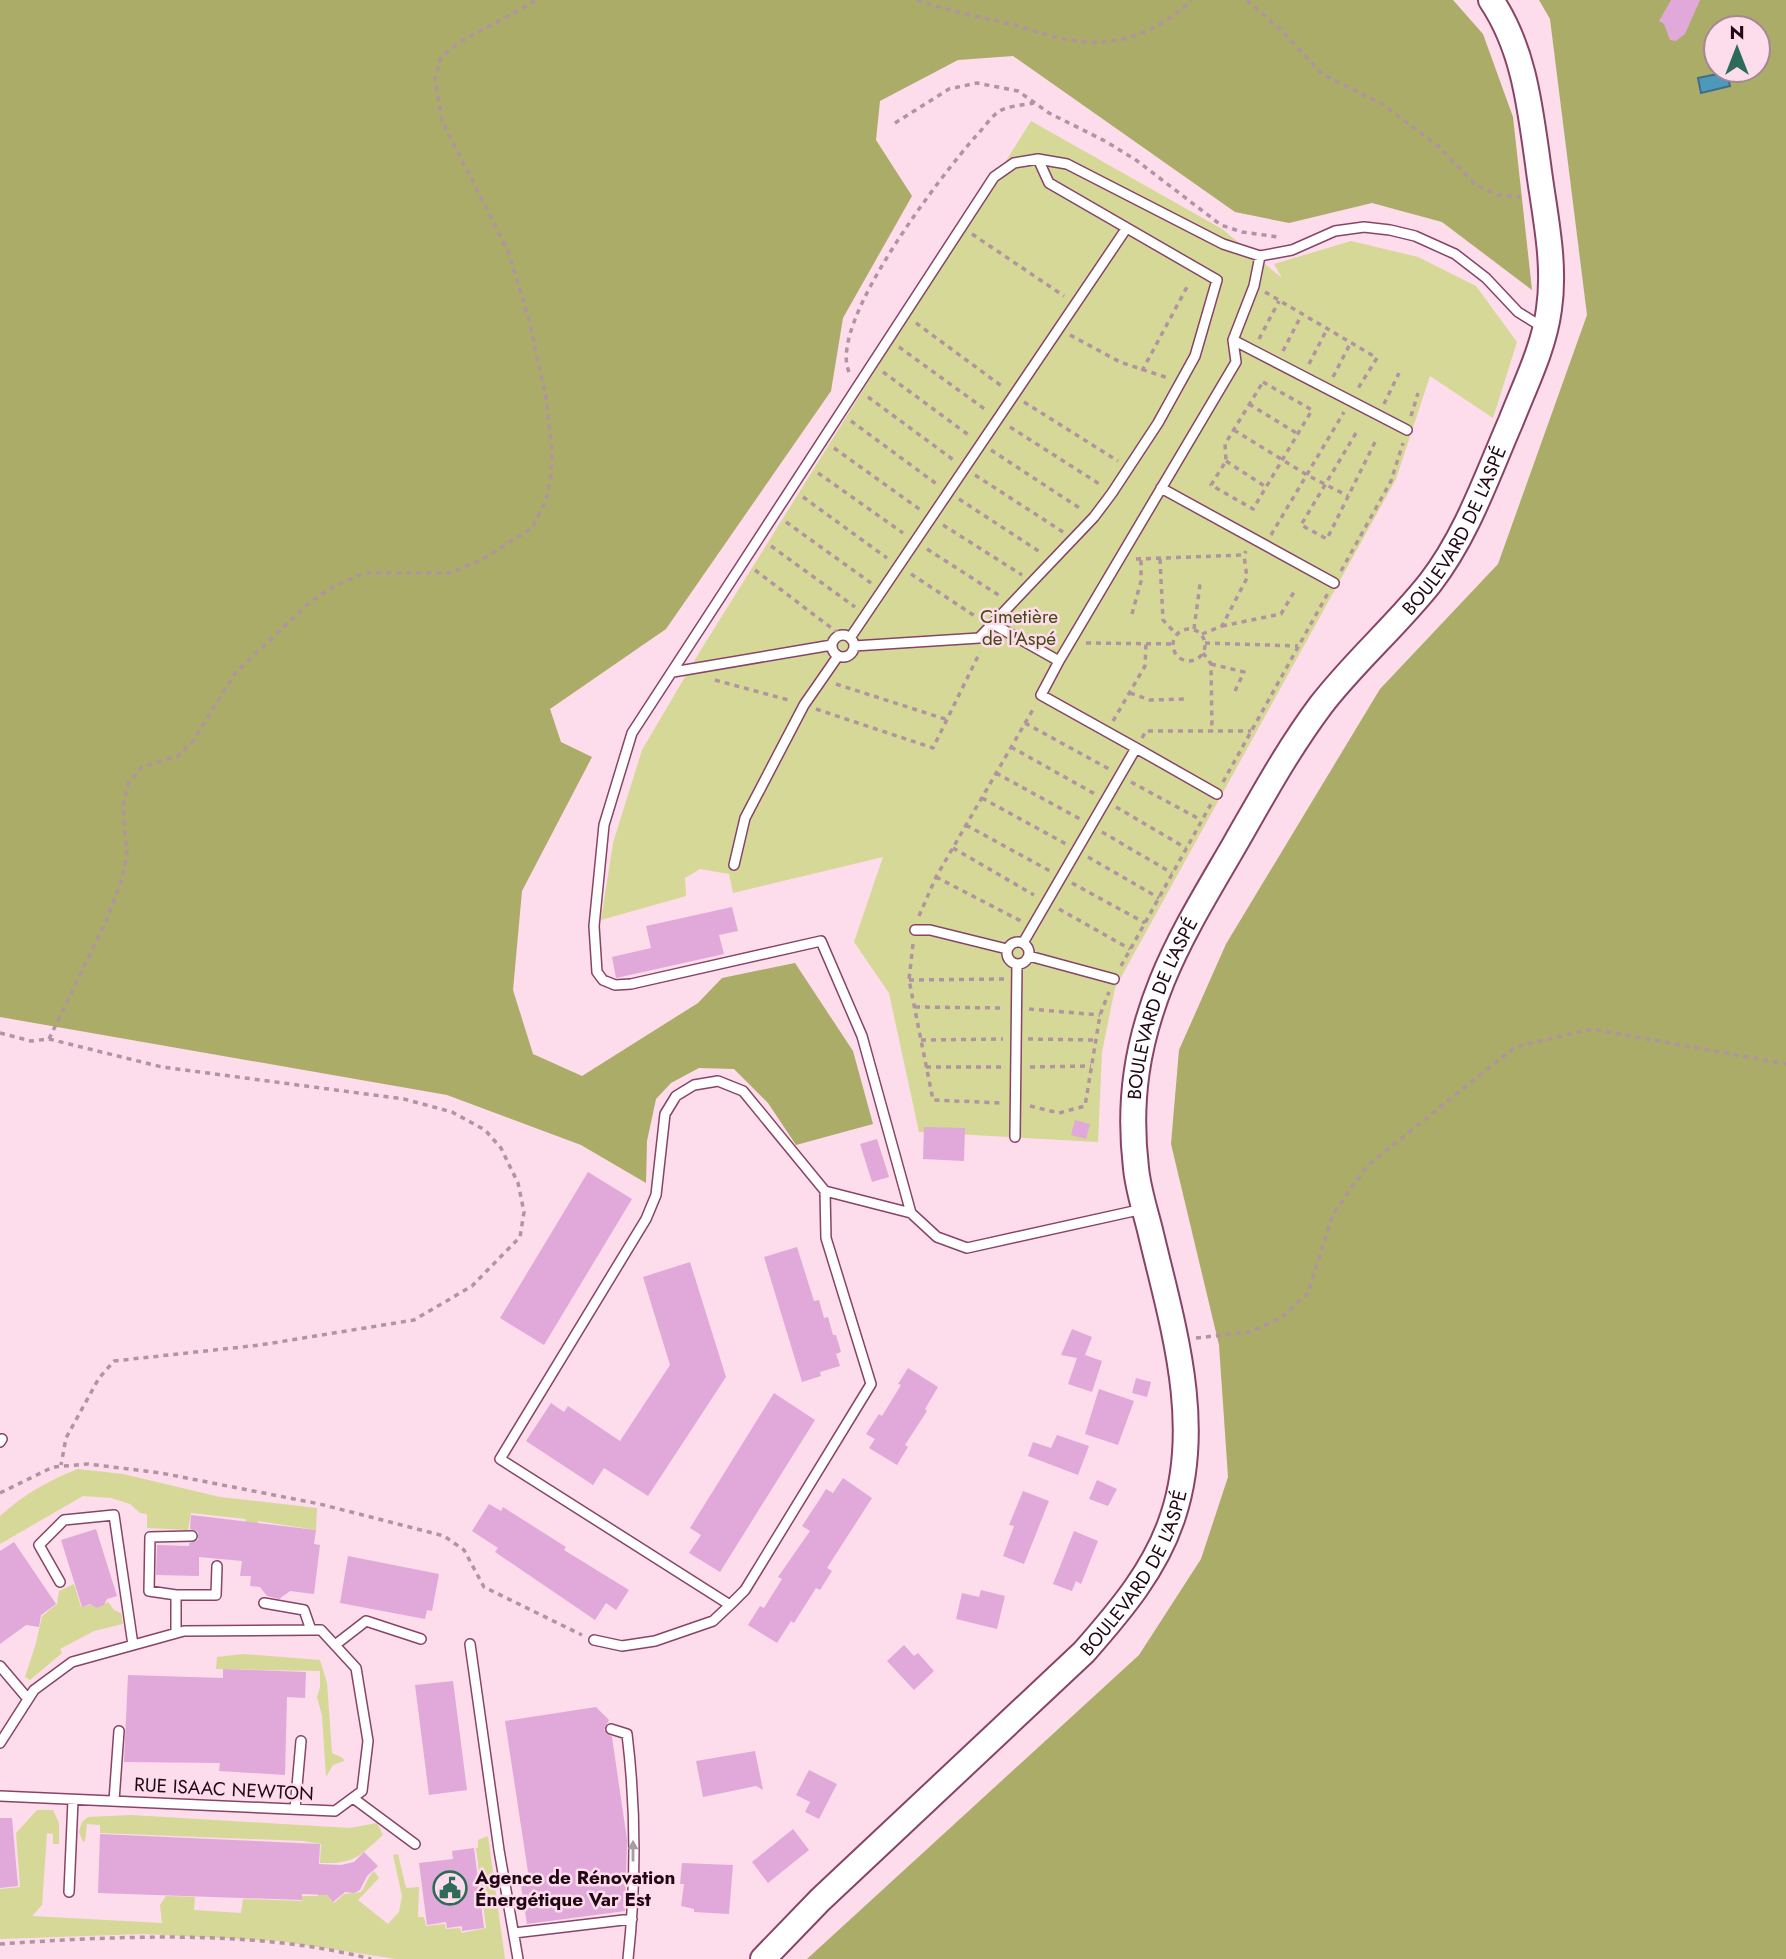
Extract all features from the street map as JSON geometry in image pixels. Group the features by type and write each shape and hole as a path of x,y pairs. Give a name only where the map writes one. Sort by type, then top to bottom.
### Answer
{"main road":[{"name":"BOULEVARD DE L'ASPÉ","path":"763,1959 820,1900 1084,1652 1119,1612 1156,1559 1174,1514 1185,1457 1185,1398 1177,1341 1136,1170 1133,1103 1137,1058 1164,976 1210,887 1288,751 1323,702 1430,583 1457,543 1525,386 1546,328 1551,284 1549,248 1528,96 1510,32 1491,0"}],"lane":[{"path":"673,673 832,645 833,641 979,638 1094,517 1158,423 1195,356 1217,280 1049,183 1038,159"},
{"path":"911,1213 862,1036 821,941 631,984 615,985 603,979 597,972 594,926 604,825 632,733 994,177 1014,163 1038,159 1066,164 1223,244 1260,256 1293,250 1335,231 1364,227 1415,236 1455,254 1486,278 1518,312 1546,328"},
{"path":"734,865 745,818 804,705 838,656 848,655 848,640 1126,229"},
{"path":"1217,794 1041,695 1236,362 1233,340 1254,286 1260,256"},
{"path":"1233,340 1407,430"},
{"path":"1161,488 1334,583"},
{"path":"993,624 1059,661"},
{"path":"832,645 838,656"},
{"path":"1023,943 1136,748"},
{"path":"915,930 930,930 1007,949"},
{"path":"1014,942 1023,943 1028,948 1029,956 1024,962 1017,964 1009,959 1007,949 1014,942"},
{"path":"1029,956 1114,979"},
{"path":"1015,1137 1017,964"},
{"path":"730,1605 500,1459 646,1219 656,1195 665,1114 676,1096 694,1085 718,1081 743,1091 825,1192 911,1213 937,1237 967,1248 1145,1209"},
{"path":"594,1640 622,1646 655,1641 713,1621 745,1590 871,1384 826,1238 825,1192"},
{"path":"60,1581 39,1545 64,1520 114,1515 133,1645"},
{"path":"192,1536 150,1537 149,1591 176,1595 216,1595 216,1566"},
{"path":"176,1595 176,1633"},
{"path":"264,1603 304,1610 311,1630"},
{"path":"335,1645 366,1622 421,1639"},
{"path":"0,1743 34,1690 72,1662 184,1631 321,1630 356,1668 368,1741 362,1791 353,1798 415,1844"},
{"path":"470,1644 499,1850 518,1959"},
{"path":"0,1666 28,1699"},
{"path":"611,1729 627,1734 632,1777 632,1919 628,1959"},
{"path":"114,1801 119,1731"},
{"path":"295,1809 301,1741"},
{"name":"RUE ISAAC NEWTON","path":"0,1796 335,1811 353,1798"},
{"path":"69,1892 73,1800"},
{"path":"514,1933 632,1919"}],"path":[{"path":"49,1039 106,921 121,882 127,856 123,806 128,784 142,766 178,756 193,741 235,673 310,602 336,585 365,573 450,573 483,559 532,528 546,502 552,450 546,398 529,320 508,251 442,121 435,79 441,57 460,42 537,0"},
{"path":"917,0 950,12 1005,23 1071,41 1117,42 1147,33 1174,16 1192,0"},
{"path":"1247,0 1283,32 1322,75 1382,104 1438,146 1476,185 1498,195 1542,197"},
{"path":"895,122 949,89 977,83 1018,91 1034,103 1136,160 1221,225 1242,232 1279,237"},
{"path":"857,389 845,363 851,332 872,282 913,215 956,159 999,111 1034,103"},
{"path":"962,227 1076,304"},
{"path":"1142,371 1187,287"},
{"path":"1253,350 1279,301"},
{"path":"1278,363 1302,314"},
{"path":"1059,328 1120,362 1142,371 1156,372 1180,384"},
{"path":"1303,376 1328,329"},
{"path":"1327,388 1350,343"},
{"path":"1379,415 1399,373"},
{"path":"1263,382 1312,410 1253,509 1211,485 1226,461 1225,444 1234,430 1263,382"},
{"path":"1041,695 936,877 921,908 915,930 909,980 933,1100 1016,1103 1059,1113 1085,1107 1100,1015 1114,979 1391,481 1418,393"},
{"path":"1249,404 1298,434"},
{"path":"1234,430 1348,496"},
{"path":"1356,433 1301,525 1327,539 1376,442"},
{"path":"1226,461 1266,487"},
{"path":"776,514 882,591"},
{"path":"760,539 866,614"},
{"path":"1222,626 1247,578 1244,555 1253,539"},
{"path":"1120,558 1141,560 1244,555"},
{"path":"1160,559 1163,620 1176,635"},
{"path":"1132,614 1141,581 1141,560"},
{"path":"745,562 848,640"},
{"path":"1194,629 1200,584"},
{"path":"1202,635 1222,626 1281,614 1294,592"},
{"path":"1184,629 1194,629 1202,635 1205,643 1203,653 1197,659 1180,659 1172,644 1176,635 1184,629"},
{"path":"707,667 713,679 804,705 933,748 980,655 979,638"},
{"path":"1070,643 1172,644"},
{"path":"1107,732 1145,666 1146,643"},
{"path":"1205,643 1299,646"},
{"path":"1203,653 1211,664 1212,731"},
{"path":"1211,664 1244,673 1234,693"},
{"path":"821,678 948,720"},
{"path":"1130,693 1150,700 1188,699"},
{"path":"1136,748 1146,731 1251,731"},
{"path":"936,877 1032,927"},
{"path":"909,980 1017,979"},
{"path":"1192,1339 1250,1332 1281,1318 1308,1293 1333,1214 1367,1166 1515,1047 1592,1028 1786,1064"},
{"path":"0,1033 31,1041 49,1039 162,1067 404,1099 452,1112 485,1130 500,1149 518,1183 524,1212 520,1237 472,1286 414,1320 260,1345 114,1362 99,1378 65,1438 61,1465"},
{"path":"0,1493 61,1465 88,1464 161,1473 320,1504 444,1536 464,1550 484,1587 594,1640"},
{"path":"0,1944 114,1936 251,1941 342,1951 371,1959"}],"green space":[{"path":"0,0 1453,0 1483,34 1513,117 1532,290 1442,222 1372,203 1289,223 1235,212 1013,56 958,60 880,101 876,140 912,196 843,318 831,391 666,629 550,709 561,742 592,757 522,891 513,990 533,1054 582,1076 698,1003 722,978 795,963 853,1051 873,1124 796,1145 768,1103 734,1069 699,1068 671,1083 656,1099 647,1141 646,1183 581,1145 447,1095 0,1017"},
{"path":"1539,0 1786,0 1786,1959 807,1959 1139,1655 1201,1559 1228,1477 1219,1345 1171,1144 1179,1050 1226,944 1380,689 1498,564 1587,315 1550,19"},
{"name":"Cimetière de l'Aspé","path":"1031,121 1222,229 1282,278 1274,264 1351,241 1418,257 1476,286 1517,342 1493,418 1430,376 1396,479 1115,988 1102,1052 1098,1142 919,1132 889,993 854,942 883,857 733,893 729,874 700,869 685,878 686,896 601,920 613,843 642,750 702,648"},
{"path":"78,1469 123,1474 220,1497 317,1508 316,1530 258,1521 254,1551 241,1549 246,1519 191,1513 188,1530 147,1528 147,1514 140,1513 130,1504 111,1498 83,1496 0,1544 0,1516 37,1489"},
{"path":"74,1584 81,1607 93,1604 97,1608 108,1602 114,1610 121,1613 123,1624 94,1631 60,1649 62,1653 30,1680 25,1677 42,1616 57,1604 59,1591"},
{"path":"243,1654 320,1660 327,1683 332,1753 344,1761 333,1765 326,1777 322,1716 317,1697 320,1671 216,1669 217,1657"},
{"path":"37,1810 53,1810 59,1823 59,1844 53,1844 53,1834 47,1833 42,1905 32,1916 162,1923 160,1905 166,1896 195,1897 194,1910 241,1913 243,1899 302,1901 302,1896 318,1896 319,1877 324,1892 334,1903 344,1894 361,1892 374,1871 379,1878 358,1900 388,1924 399,1912 402,1896 393,1855 398,1854 406,1888 419,1887 418,1917 424,1917 426,1926 445,1924 446,1929 460,1928 462,1933 486,1928 476,1848 478,1840 488,1836 505,1959 396,1959 279,1941 143,1934 0,1939 0,1889 20,1887 16,1833"},
{"path":"131,1815 350,1828 377,1823 383,1835 355,1858 332,1863 320,1863 321,1844 303,1841 100,1833 100,1825 87,1824 83,1842 79,1832 82,1822 88,1817"}],"water":[{"path":"1702,77 1702,84 1730,86 1701,93 1698,78"}],"building":[{"path":"1671,0 1700,0 1685,34 1676,41 1670,40 1664,24 1659,21"},
{"path":"732,907 738,931 719,935 724,954 616,978 612,957 651,948 646,926"},
{"path":"1075,1120 1090,1124 1086,1139 1071,1135"},
{"path":"924,1127 965,1128 964,1161 923,1159"},
{"path":"877,1139 889,1177 872,1182 860,1144"},
{"path":"588,1172 632,1199 544,1345 500,1318"},
{"path":"797,1247 814,1301 819,1300 824,1318 828,1317 841,1352 836,1354 840,1366 820,1372 821,1376 802,1382 764,1257"},
{"path":"690,1262 726,1377 648,1496 604,1468 593,1485 526,1441 551,1403 564,1412 568,1406 620,1441 670,1365 643,1277"},
{"path":"1072,1329 1092,1337 1085,1355 1102,1361 1092,1392 1068,1384 1077,1358 1061,1355"},
{"path":"908,1368 938,1387 925,1409 927,1411 905,1445 908,1447 897,1465 869,1448 875,1439 866,1434 879,1414 882,1416"},
{"path":"1136,1378 1151,1382 1147,1397 1132,1393"},
{"path":"1099,1389 1134,1401 1118,1445 1085,1434"},
{"path":"774,1393 815,1420 720,1572 689,1553 701,1535 690,1528"},
{"path":"1057,1435 1089,1446 1078,1475 1028,1456 1033,1442 1051,1448"},
{"path":"843,1478 872,1498 827,1568 832,1571 820,1590 816,1588 794,1623 791,1621 777,1643 748,1625 760,1606 764,1608 782,1579 778,1577 810,1531 802,1526 826,1489 833,1493"},
{"path":"1097,1480 1117,1489 1108,1506 1089,1499"},
{"path":"1023,1491 1049,1501 1024,1564 1003,1556 1014,1526 1009,1525"},
{"path":"489,1504 501,1511 503,1507 566,1547 564,1550 629,1590 616,1610 606,1603 595,1620 495,1552 498,1548 472,1531"},
{"path":"191,1515 316,1530 314,1544 320,1545 314,1594 290,1591 279,1599 267,1596 260,1587 250,1586 251,1576 240,1576 242,1561 199,1557 199,1576 156,1575 157,1545 189,1546 189,1543 198,1540 198,1532 190,1529"},
{"path":"96,1529 117,1596 107,1599 104,1605 97,1608 90,1604 82,1607 61,1540"},
{"path":"1074,1531 1098,1541 1081,1584 1076,1581 1072,1591 1053,1584"},
{"path":"14,1542 56,1604 41,1615 39,1627 26,1625 0,1644 0,1551"},
{"path":"348,1556 439,1574 432,1611 427,1610 425,1619 340,1603"},
{"path":"981,1590 1005,1596 997,1629 956,1619 962,1593 979,1597"},
{"path":"904,1645 914,1656 918,1653 934,1671 914,1690 887,1661"},
{"path":"223,1669 306,1672 305,1698 287,1697 285,1775 219,1771 220,1763 124,1762 128,1675 223,1678"},
{"path":"453,1681 467,1790 429,1795 415,1685"},
{"path":"596,1707 609,1720 604,1730 612,1737 627,1840 625,1911 527,1924 521,1886 530,1885 505,1721"},
{"path":"755,1751 763,1790 756,1786 703,1797 696,1761"},
{"path":"809,1770 837,1784 819,1819 805,1812 810,1802 796,1795"},
{"path":"0,1818 12,1818 18,1886 0,1888"},
{"path":"793,1829 809,1850 768,1883 752,1862"},
{"path":"100,1834 320,1844 319,1864 341,1865 354,1862 364,1852 378,1866 367,1876 360,1890 354,1893 345,1892 333,1902 327,1895 302,1894 302,1900 98,1893"},
{"path":"474,1848 484,1928 462,1931 462,1926 447,1928 446,1922 427,1925 419,1863 453,1859 452,1851"},
{"path":"682,1863 733,1865 729,1914 694,1912 694,1909 681,1906 684,1884 680,1884"}],"place":[{"name":"Agence de Rénovation Énergétique Var Est","path":"450,1888"}]}
